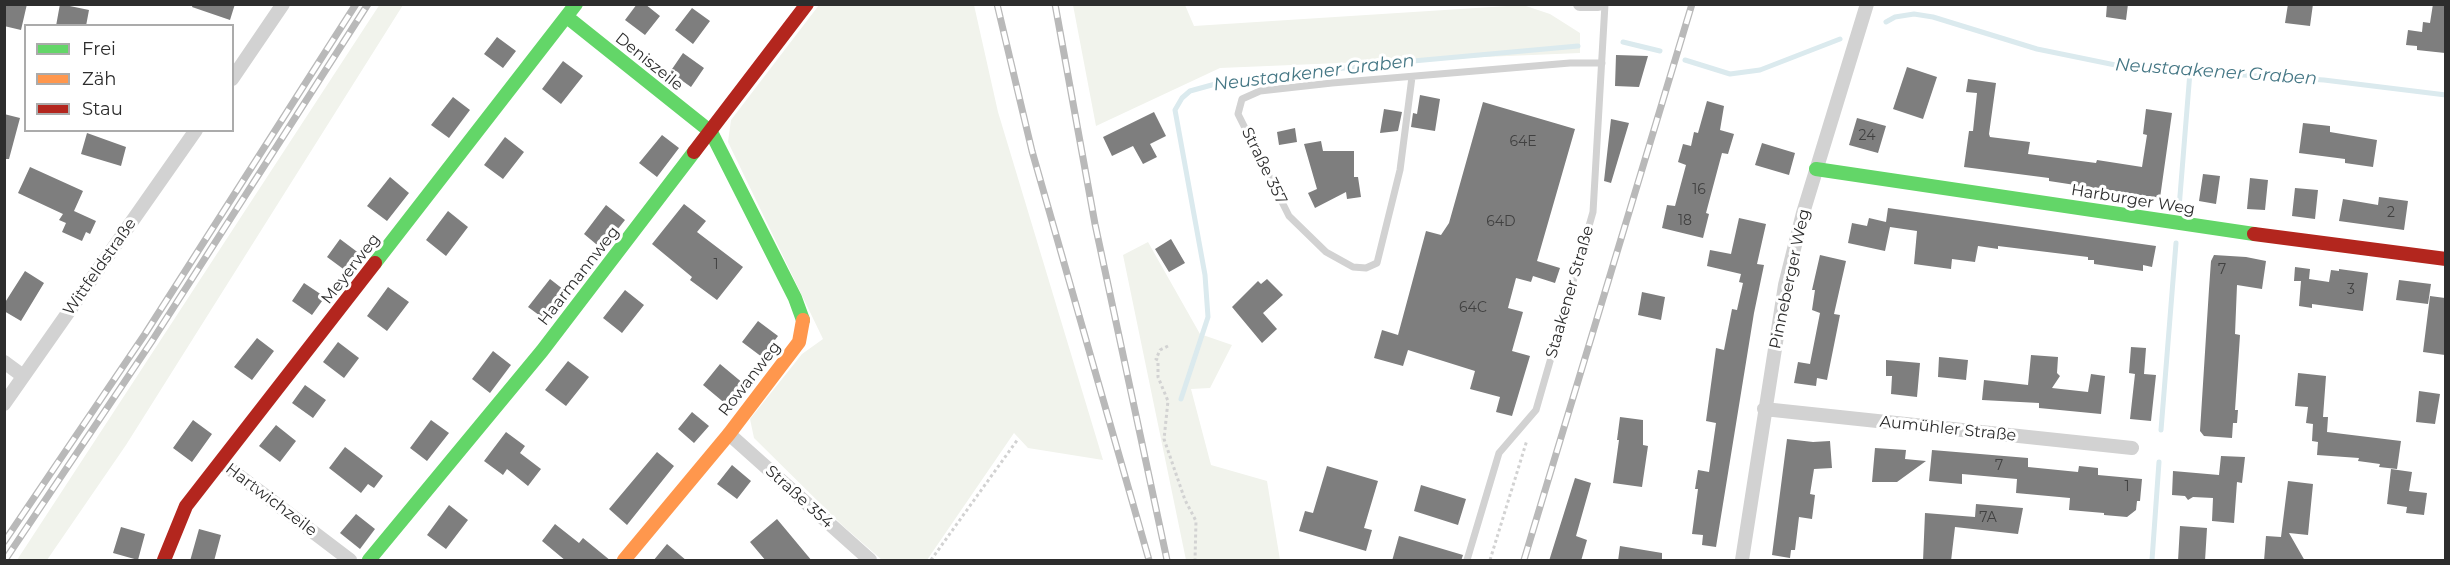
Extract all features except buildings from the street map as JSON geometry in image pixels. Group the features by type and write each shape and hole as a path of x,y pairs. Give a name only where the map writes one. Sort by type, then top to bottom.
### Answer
{"street":[{"path":"234,76 283,4"},
{"name":"Meyerweg","path":"164,561 186,506 576,4"},
{"name":"Haarmannweg","path":"369,561 542,351 807,4"},
{"path":"1580,4 1598,4"},
{"name":"Pinneberger Weg","path":"1742,561 1785,285 1816,169 1867,4"},
{"name":"Deniszeile","path":"567,17 711,132"},
{"name":"Wittfeldstraße","path":"4,404 195,132"},
{"name":"Rowanweg","path":"624,561 729,434 799,342 804,323 795,298 711,132"},
{"name":"Harburger Weg","path":"1816,169 2206,228 2445,259"},
{"path":"4,362 23,376"},
{"name":"Aumühler Straße","path":"1764,409 2132,448"},
{"name":"Straße 354","path":"729,434 870,561"},
{"name":"Hartwichzeile","path":"221,462 350,561"}],"lane":[{"name":"Staakener Straße","path":"1467,561 1499,453 1536,410 1593,212 1605,4"},
{"name":"Straße 357","path":"1412,77 1400,170 1377,263 1366,268 1353,267 1326,252 1289,216 1238,114 1242,99 1260,91 1412,77 1570,63 1602,63"}],"path":[{"path":"1168,346 1160,350 1156,358 1158,377 1168,401 1164,439 1185,500 1196,521 1196,561"},
{"path":"1490,561 1536,410"},
{"path":"931,561 1018,439"}],"shaded area":[{"path":"380,4 403,5 126,445 47,560 17,560"},
{"path":"819,5 974,5 998,112 1103,460 1028,448 1014,433 927,560 882,560 843,526 754,438 750,419 802,354 823,339 728,142 731,120"},
{"path":"1073,5 1185,5 1194,26 1523,5 1550,14 1580,33 1580,53 1220,68 1096,126"},
{"path":"1148,242 1200,334 1232,345 1210,388 1191,389 1211,465 1267,481 1280,560 1186,560 1123,255"}],"waterway":[{"name":"Neustaakener Graben","path":"1886,22 1895,17 1914,14 1933,17 2037,49 2130,68 2324,80 2446,95"},
{"name":"Neustaakener Graben","path":"1685,60 1730,74 1760,70 1840,39"},
{"name":"Neustaakener Graben","path":"1623,42 1660,51"},
{"name":"Neustaakener Graben","path":"1181,399 1208,317 1205,275 1175,110 1182,98 1190,91 1219,83 1369,65 1578,46"},
{"path":"2179,208 2190,72"},
{"path":"2161,430 2176,243"},
{"path":"2152,560 2159,462"}],"railway":[{"path":"4,542 145,334 356,4"},
{"path":"5,560 152,341 368,4"},
{"path":"997,4 1032,151 1149,560"},
{"path":"1055,4 1095,224 1167,560"},
{"path":"1524,560 1692,4"}],"traffic: fast":[{"path":"375,263 576,4"},
{"path":"567,17 711,132 795,298 803,320"},
{"path":"369,560 542,351 694,152"},
{"path":"1816,169 2254,234"}],"traffic: slow":[{"path":"624,560 729,434 799,342 803,320"}],"traffic: jam":[{"path":"694,152 807,4"},
{"path":"2254,234 2446,259"},
{"path":"164,560 186,506 375,263"}]}
